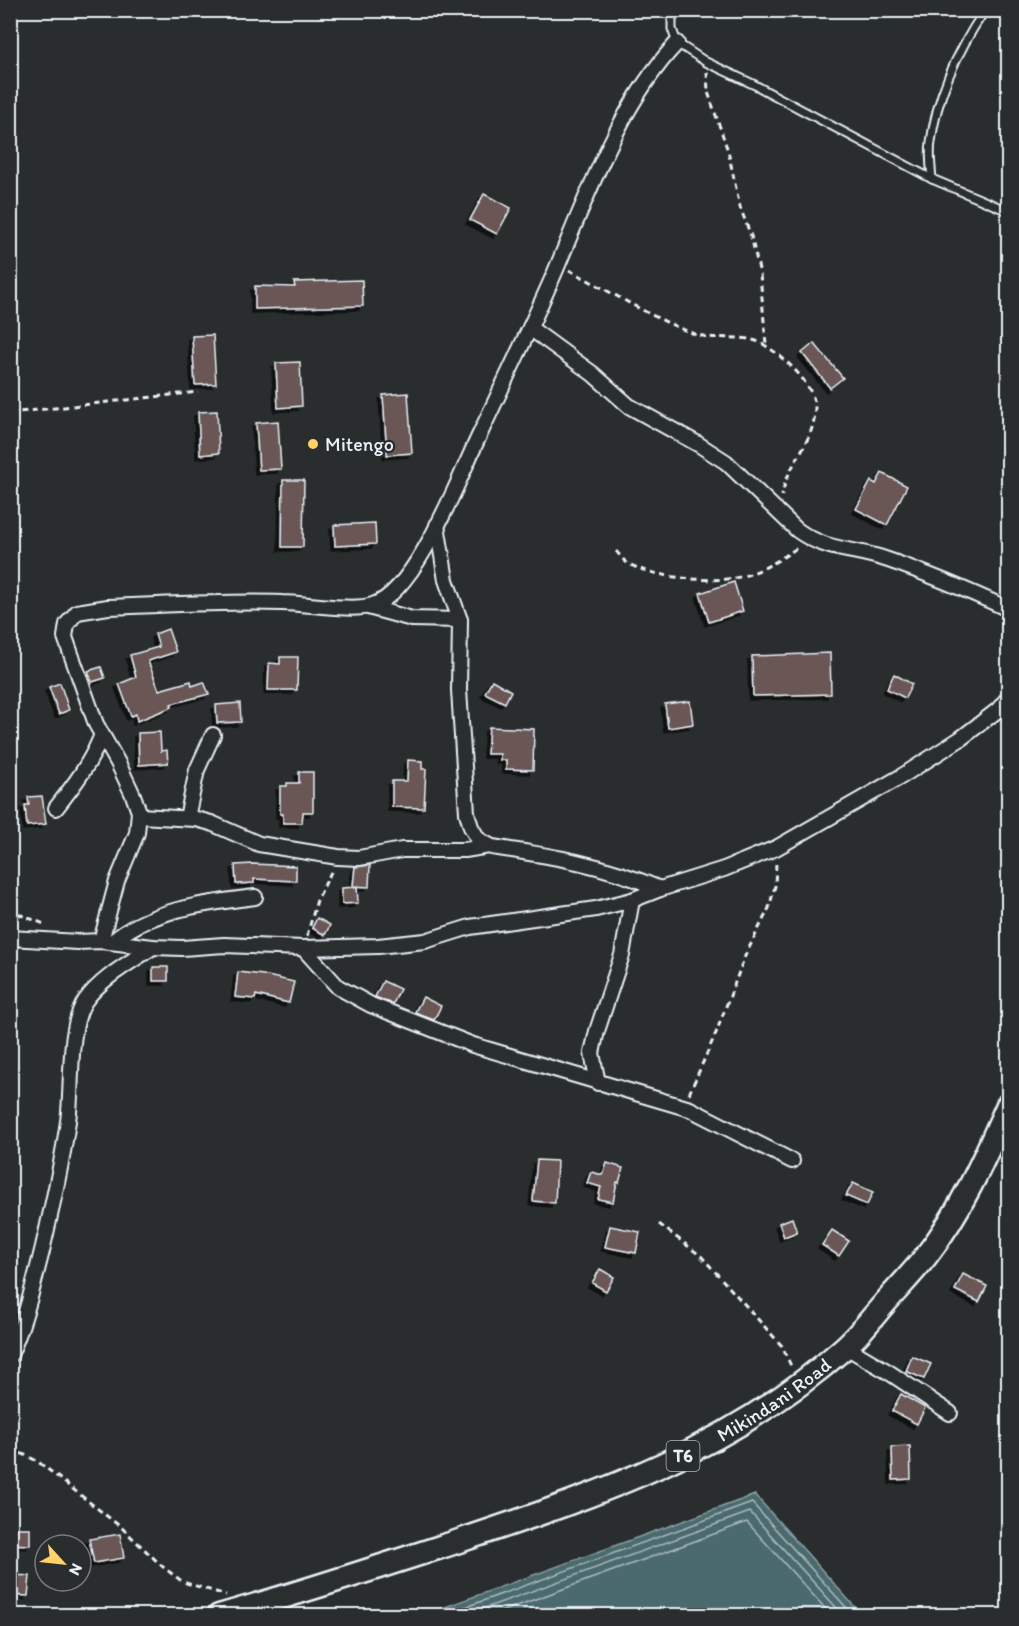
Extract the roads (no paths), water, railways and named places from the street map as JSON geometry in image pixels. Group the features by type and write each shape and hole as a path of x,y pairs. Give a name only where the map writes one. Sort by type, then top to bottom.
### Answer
{"highway":[{"name":"Mikindani Road","path":"219,1616 315,1588 551,1510 663,1466 730,1432 795,1389 846,1347 932,1247 977,1174 1008,1105"}],"street":[{"path":"368,607 389,597 402,583 423,552 530,328 588,193 625,118 650,75 677,44"},
{"path":"530,328 593,374 629,406 726,462 784,519 809,539 832,548 865,553 889,560 951,583 1008,609"},
{"path":"437,525 446,580 459,620 459,690 467,813 475,834 481,842 489,846 564,858 597,866 660,889"},
{"path":"106,941 117,881 137,833 139,816 133,795 101,737 65,637 67,624 76,612 108,607 281,602 368,607 412,619 459,620"},
{"path":"10,938 78,942 106,941 182,948 224,945 303,948 378,946 425,941 470,927 596,909 632,900 724,869 776,848 902,776 960,739 998,710 1008,698"},
{"path":"187,818 197,770 213,735"},
{"path":"56,808 81,776 101,737"},
{"path":"139,816 187,818 211,823 259,844 338,857 358,858 402,850 465,850 489,846"},
{"path":"106,941 135,924 178,910 255,897"},
{"path":"598,1083 592,1053 622,955 632,900"},
{"path":"10,1355 25,1317 51,1214 68,1122 74,1039 80,1011 86,999 96,988 153,947"},
{"path":"303,948 338,987 371,1005 473,1045 683,1106 792,1161"},
{"path":"846,1347 950,1413"}],"lane":[{"path":"672,10 672,29 677,44 706,62 755,85 932,179 1008,212"},
{"path":"932,179 930,144 944,84 971,31 985,10"}],"water":[{"path":"755,1495 862,1615 423,1615"}],"place":[{"name":"Mitengo","path":"313,444"}]}
